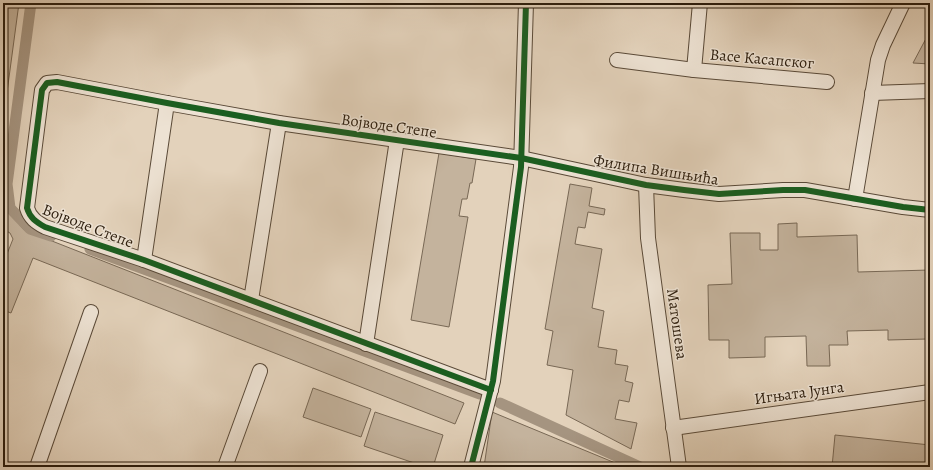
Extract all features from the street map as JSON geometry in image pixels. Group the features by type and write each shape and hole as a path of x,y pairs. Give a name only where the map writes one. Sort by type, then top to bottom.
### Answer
{"street":[{"path":"471,467 491,390 521,167 526,3"},
{"name":"Васе Касапског","path":"694,70 700,3"},
{"path":"855,199 878,60 883,45 903,3"},
{"name":"Васе Касапског","path":"617,60 694,70 827,82"},
{"name":"Војводе Степе","path":"491,390 144,260 36,223 29,216 27,208 42,90 47,83 57,82 278,123 521,158"},
{"path":"872,93 930,91"},
{"name":"Војводе Степе","path":"144,260 167,103"},
{"path":"251,300 278,123"},
{"name":"Војводе Степе","path":"366,344 397,140"},
{"name":"Филипа Вишњића","path":"521,158 646,184 719,194 805,190 903,207 930,210"},
{"name":"Матошева","path":"646,184 648,238 679,467"},
{"path":"37,467 91,312"},
{"path":"225,467 260,371"},
{"name":"Игњата Јунга","path":"673,428 930,392"}],"shaded area":[{"path":"3,3 19,3 3,122"},
{"path":"930,31 930,64 913,63"},
{"path":"439,153 476,159 472,183 470,183 467,199 462,199 459,216 468,217 449,327 411,320"},
{"path":"570,184 592,188 589,206 605,209 604,215 588,212 585,228 578,227 575,244 602,249 592,308 604,311 598,347 617,350 615,364 628,366 625,381 633,383 629,402 619,400 615,419 637,423 631,449 566,415 573,370 547,365 553,331 545,329"},
{"path":"6,208 24,230 464,403 455,424 33,258 11,313 3,310 3,264 13,239 10,233 3,229 3,213"},
{"path":"797,223 797,237 857,235 858,272 930,270 930,317 926,317 927,339 888,340 888,330 847,331 848,345 829,345 830,366 807,366 806,336 765,337 765,357 729,358 729,340 709,340 708,285 732,284 730,233 760,233 760,250 778,250 778,224"},
{"path":"313,388 371,409 361,437 303,417"},
{"path":"375,412 443,435 433,467 426,467 364,446"},
{"path":"492,412 625,467 484,467"},
{"path":"835,435 930,445 930,467 832,467"}],"waterway":[{"path":"31,3 7,184 10,208 30,229 51,236"},
{"path":"90,249 480,394"},
{"path":"500,403 640,467"}],"cycle path":[{"path":"471,467 493,381 521,167 526,3"},
{"path":"491,390 144,260 45,227 39,223 32,217 27,208 42,90 47,83 57,82 279,123 521,158 646,185 719,194 805,190 903,207 930,210"}]}
